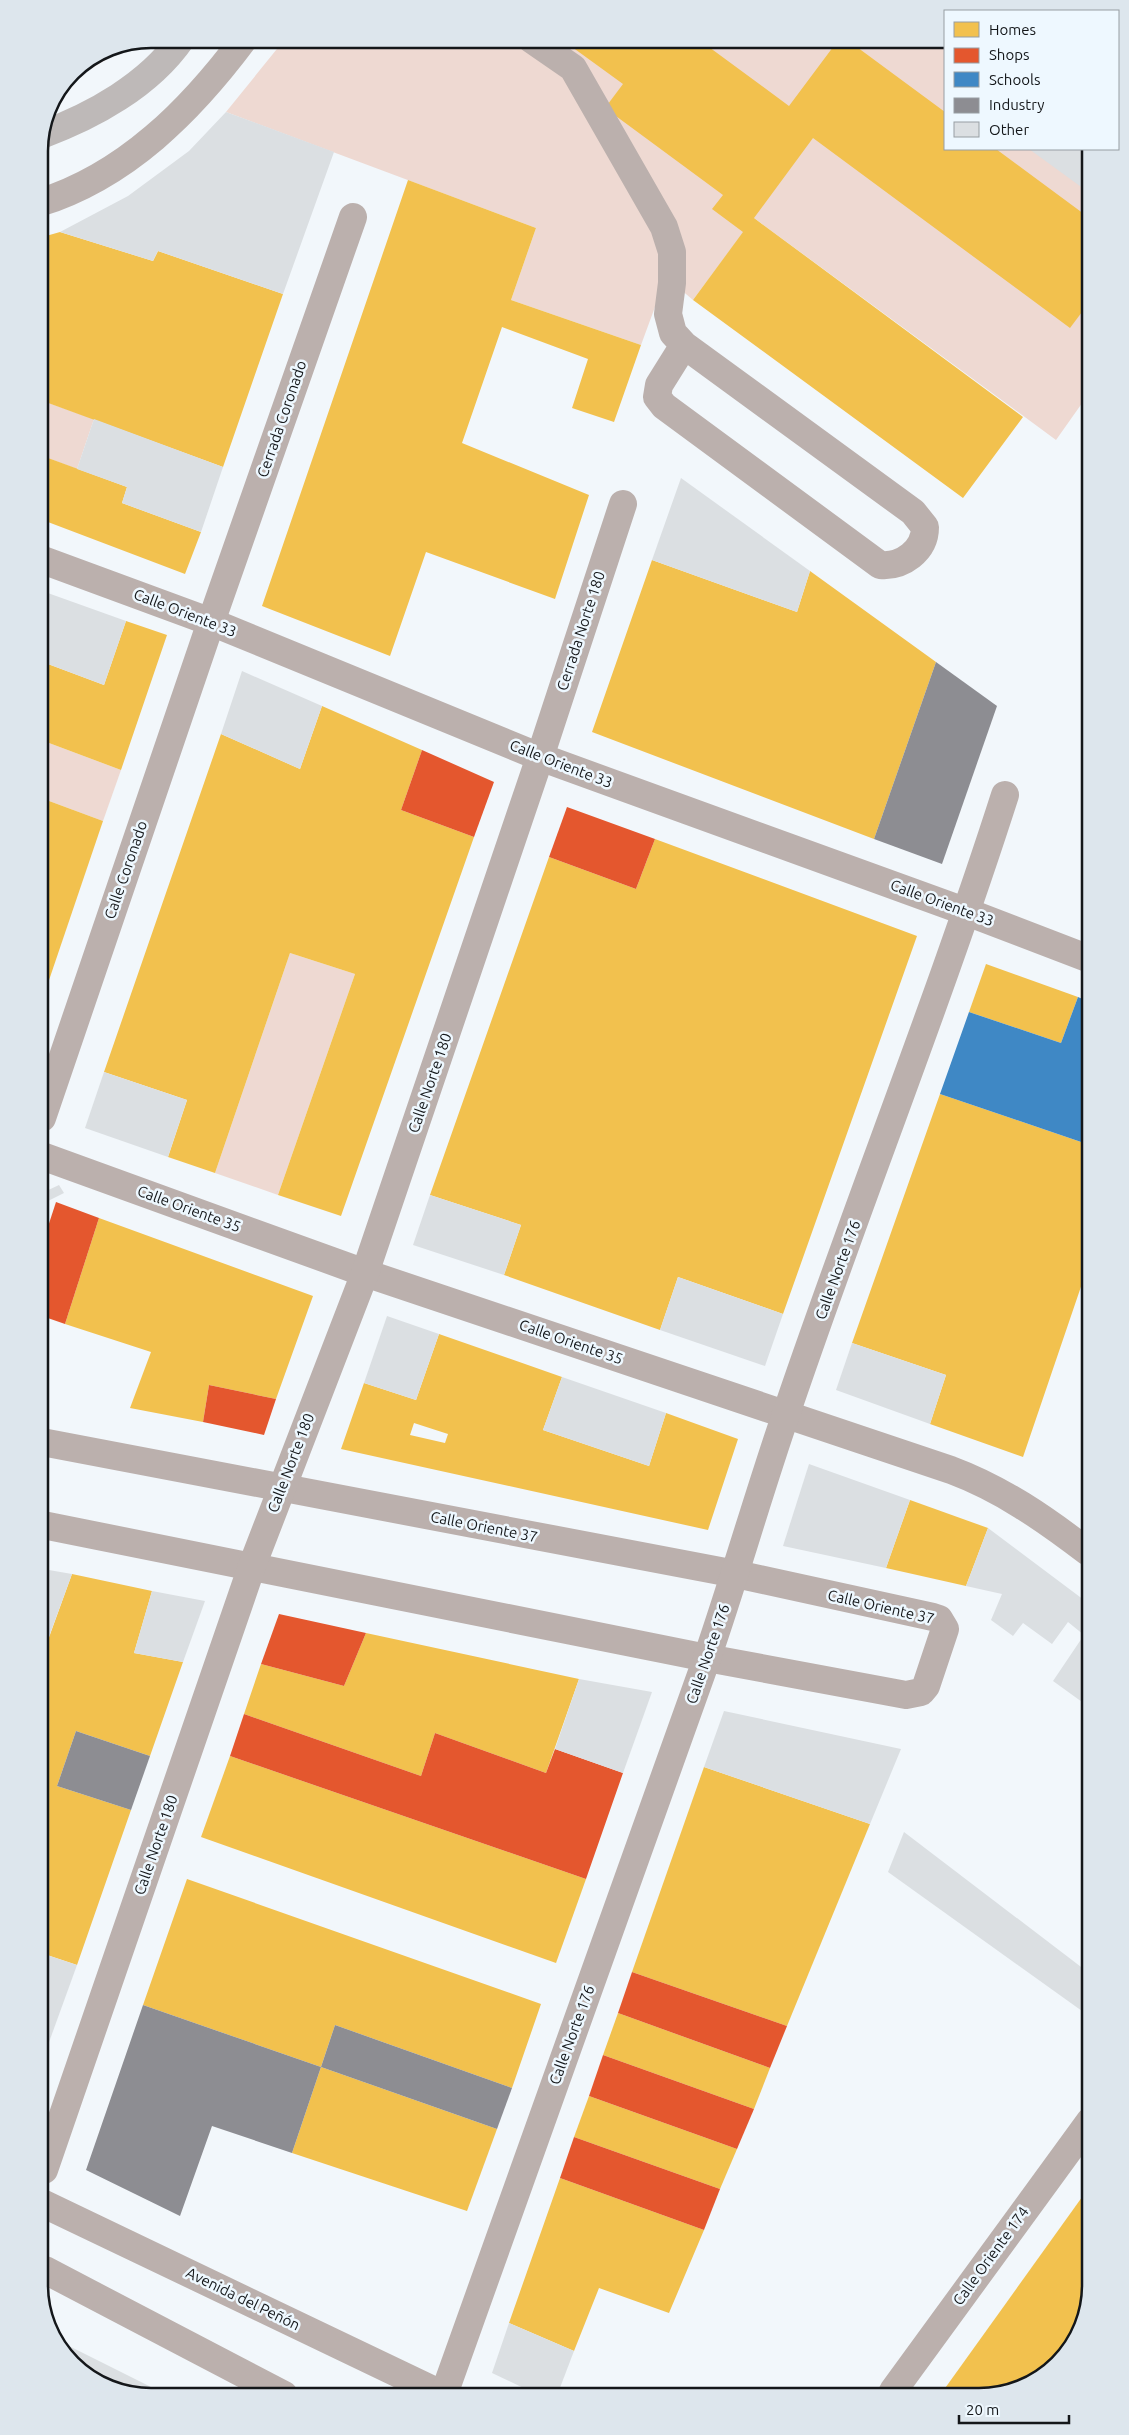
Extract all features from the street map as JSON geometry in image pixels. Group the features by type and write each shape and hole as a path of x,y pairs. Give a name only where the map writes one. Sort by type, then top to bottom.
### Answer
{"highway":[{"path":"49,132 94,111 144,79 174,48"}],"main road":[{"path":"48,200 60,197 95,178 131,156 162,132 220,72 237,48"}],"street":[{"path":"544,48 572,68 664,227 672,252 672,283 668,314 673,332 684,344 913,512 924,527 922,544 900,564 880,565 664,406 658,397 659,385 684,344"},
{"name":"Cerrada Coronado","path":"211,622 353,217"},
{"name":"Cerrada Norte 180","path":"540,757 623,504"},
{"name":"Calle Oriente 33","path":"48,562 211,622 540,757 967,912 1082,956"},
{"name":"Calle Coronado","path":"48,1100 211,622"},
{"name":"Calle Norte 180","path":"48,2158 252,1566 365,1273 540,757"},
{"name":"Calle Norte 176","path":"445,2387 707,1658 736,1574 785,1414 967,912 1005,795"},
{"name":"Calle Oriente 35","path":"48,1158 365,1273 984,1482 1050,1522 1082,1547"},
{"name":"Calle Oriente 37","path":"48,1443 736,1574 939,1619 945,1630 930,1678 921,1692 906,1695 707,1658 48,1526"},
{"name":"Calle Oriente 174","path":"895,2388 1082,2132"},
{"name":"Avenida del Peñón","path":"48,2206 429,2387"},
{"path":"48,2272 269,2387"}],"shaded area":[{"path":"278,48 944,48 944,150 1082,150 1082,403 1056,440 754,218 693,300 666,277 641,345 511,300 536,228 226,112"},
{"path":"112,55 82,74 93,65"},
{"path":"48,403 94,419 77,469 48,458"},
{"path":"48,743 121,770 103,821 48,801"},
{"path":"290,953 355,974 278,1195 215,1173"}],"building: Homes":[{"path":"573,48 710,48 789,106 832,48 858,48 944,111 944,150 997,150 1082,213 1082,312 1070,328 813,138 754,218 1023,417 963,498 693,300 743,232 712,209 723,195 605,108 623,84"},
{"path":"408,180 536,228 511,300 641,345 614,422 572,408 588,359 502,327 462,443 589,495 555,599 426,552 390,656 262,606"},
{"path":"60,232 153,261 158,251 283,294 223,467 48,403 48,235"},
{"path":"48,458 127,487 122,503 201,532 185,574 48,522"},
{"path":"652,560 797,612 810,571 936,662 874,839 592,732"},
{"path":"126,621 167,635 121,770 48,743 48,664 104,685"},
{"path":"322,706 422,750 401,810 474,837 341,1216 278,1195 355,974 290,953 215,1173 168,1157 187,1100 104,1072 221,734 300,769"},
{"path":"48,801 103,821 48,983"},
{"path":"655,839 917,936 783,1314 678,1277 660,1330 504,1275 521,1225 430,1195 549,857 636,889"},
{"path":"986,964 1078,997 1061,1043 969,1012"},
{"path":"940,1094 1082,1142 1082,1284 1023,1457 930,1424 946,1375 852,1343"},
{"path":"99,1218 313,1296 276,1399 209,1385 203,1422 130,1408 151,1352 65,1324"},
{"path":"439,1334 562,1377 543,1430 649,1466 666,1413 738,1439 708,1530 341,1449 364,1383 416,1400","holes":["414,1423 448,1434 445,1443 410,1435"]},
{"path":"910,1500 988,1528 966,1586 886,1568"},
{"path":"72,1574 152,1591 134,1653 183,1662 150,1756 76,1731 57,1786 131,1810 77,1965 48,1955 48,1640"},
{"path":"366,1633 579,1679 546,1773 435,1733 421,1776 244,1714 261,1664 344,1686"},
{"path":"230,1756 586,1879 556,1963 201,1837"},
{"path":"704,1767 870,1824 787,2026 632,1972"},
{"path":"187,1879 541,2004 512,2088 335,2025 321,2067 143,2005"},
{"path":"618,2013 770,2068 754,2109 603,2055"},
{"path":"321,2067 497,2129 467,2211 292,2153"},
{"path":"589,2096 737,2149 720,2189 574,2137"},
{"path":"560,2178 704,2230 669,2313 599,2288 574,2351 509,2323"},
{"path":"1082,2197 1081,2298 1071,2330 1064,2342 1046,2362 1024,2377 992,2387 945,2388"}],"building: Shops":[{"path":"422,750 494,782 474,837 401,810"},
{"path":"567,807 655,839 636,889 549,857"},
{"path":"56,1202 99,1218 65,1324 48,1318 48,1227"},
{"path":"209,1385 276,1399 264,1435 203,1422"},
{"path":"279,1614 366,1633 344,1686 261,1664"},
{"path":"244,1714 421,1776 435,1733 546,1773 555,1749 623,1773 586,1879 230,1756"},
{"path":"632,1972 787,2026 770,2068 618,2013"},
{"path":"603,2055 754,2109 737,2149 589,2096"},
{"path":"574,2137 720,2189 704,2230 560,2178"}],"building: Schools":[{"path":"1078,997 1082,999 1082,1142 940,1094 969,1012 1061,1043"}],"building: Industry":[{"path":"936,662 997,706 942,864 874,839"},
{"path":"76,1731 150,1756 131,1810 57,1786"},
{"path":"143,2005 321,2067 292,2153 212,2126 180,2216 86,2170"},
{"path":"335,2025 512,2088 497,2129 321,2067"}],"building: Other":[{"path":"226,112 334,152 283,294 158,251 153,261 60,232 128,196 189,151"},
{"path":"1030,150 1082,150 1082,188"},
{"path":"94,419 223,467 201,532 122,503 127,487 77,469"},
{"path":"681,478 810,571 797,612 652,560"},
{"path":"48,593 126,621 104,685 48,664"},
{"path":"242,671 322,706 300,769 221,734"},
{"path":"104,1072 187,1100 168,1157 85,1128"},
{"path":"59,1185 64,1193 48,1201 48,1190"},
{"path":"430,1195 521,1225 504,1275 413,1245"},
{"path":"678,1277 783,1314 765,1366 660,1330"},
{"path":"387,1316 439,1334 416,1400 364,1383"},
{"path":"852,1343 946,1375 930,1424 836,1390"},
{"path":"562,1377 666,1413 649,1466 543,1430"},
{"path":"809,1464 910,1500 886,1568 783,1546"},
{"path":"988,1528 1082,1598 1082,1633 1068,1622 1052,1644 1023,1623 1013,1636 991,1620 1002,1594 966,1586"},
{"path":"48,1570 72,1574 48,1639"},
{"path":"152,1591 205,1601 183,1662 134,1653"},
{"path":"1082,1638 1082,1702 1053,1681"},
{"path":"579,1679 652,1692 623,1773 555,1749"},
{"path":"724,1711 901,1749 870,1824 704,1767"},
{"path":"904,1832 1082,1968 1082,2011 888,1872"},
{"path":"48,1955 77,1965 48,2045"},
{"path":"509,2323 574,2351 560,2387 522,2387 492,2373"},
{"path":"68,2345 151,2387 131,2386 111,2380 88,2366"}]}
